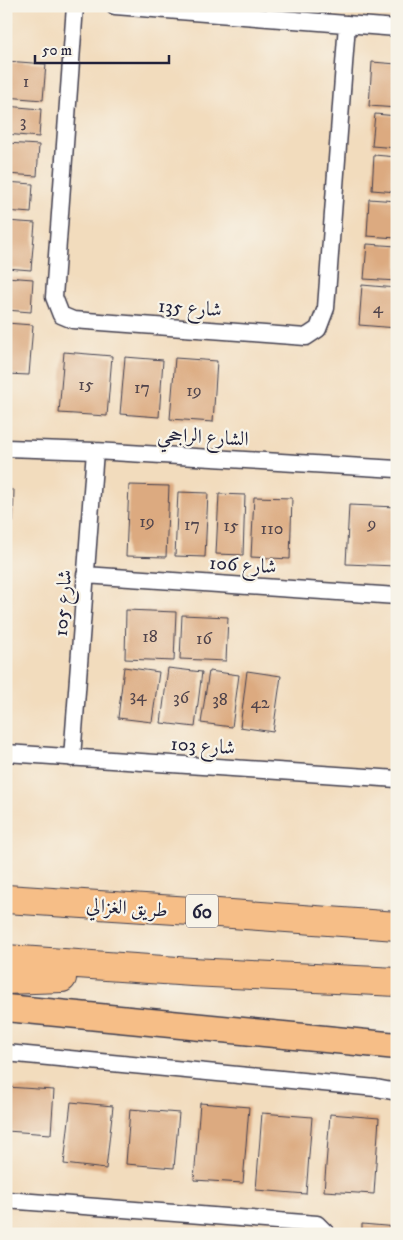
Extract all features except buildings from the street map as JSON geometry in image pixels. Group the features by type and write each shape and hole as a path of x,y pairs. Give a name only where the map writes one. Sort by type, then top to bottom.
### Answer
{"highway":[{"name":"طريق الغزالي","path":"6,899 397,926"},
{"path":"6,959 192,972 397,982"},
{"path":"6,980 192,972"}],"main road":[{"path":"6,885 192,911"},
{"path":"6,1008 397,1046"}],"street":[{"name":"شارع 135","path":"74,6 54,297 61,314 73,320 306,337 318,329 326,308 347,24"},
{"path":"116,6 397,28"},
{"name":"الشارع الراجحي","path":"6,448 95,451 397,469"},
{"name":"شارع 105","path":"72,758 95,451"},
{"name":"شارع 106","path":"86,575 397,596"},
{"name":"شارع 103","path":"6,753 397,780"},
{"path":"6,1053 376,1088 397,1092"},
{"path":"6,1200 317,1224 327,1234"}]}
